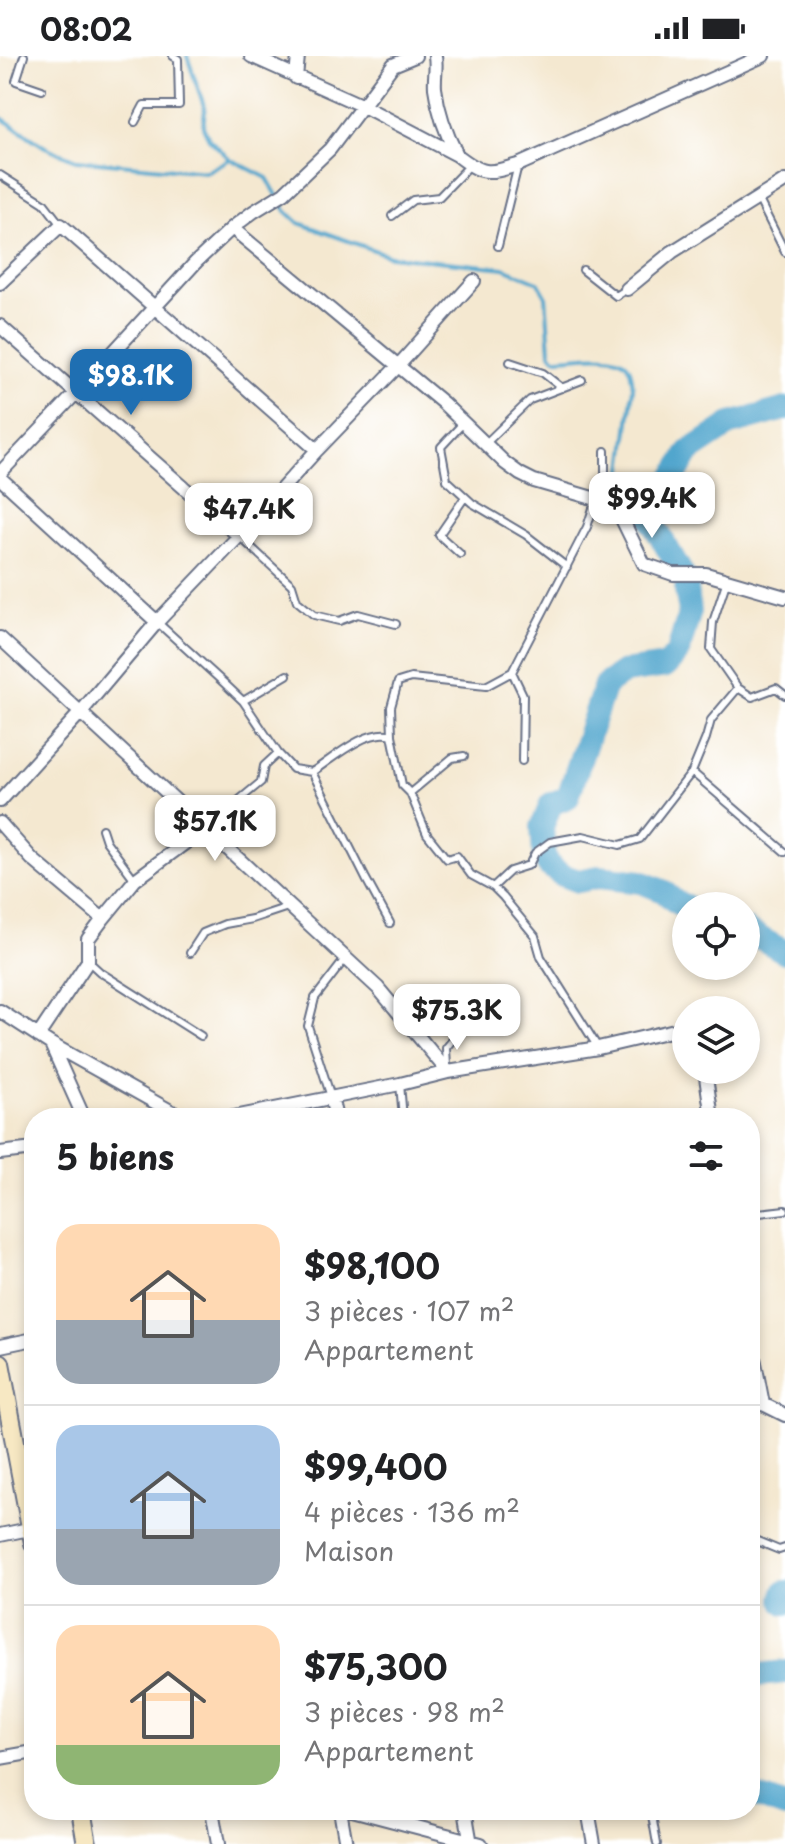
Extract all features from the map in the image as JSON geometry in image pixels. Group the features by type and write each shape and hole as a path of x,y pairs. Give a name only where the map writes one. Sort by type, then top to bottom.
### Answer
{"street":[{"path":"251,56 363,106 490,173 518,165 763,56"},
{"path":"296,78 298,56"},
{"path":"157,622 0,475 196,262 232,228 279,196 330,149 393,65 416,56 435,59 450,56"},
{"path":"435,59 435,86 445,131 457,155"},
{"path":"627,289 672,252 785,181"},
{"path":"0,283 61,225 317,450"},
{"path":"232,228 464,422 505,463 534,481 600,502 621,517 644,564 673,574 706,574 785,597"},
{"path":"0,801 157,622 474,281"},
{"path":"0,326 239,536"},
{"path":"0,638 378,988 448,1072"},
{"path":"0,823 32,859 103,919"},
{"path":"38,1036 88,961 88,939 103,919 135,880 204,829"},
{"path":"0,1011 51,1044 165,1108"},
{"path":"278,1108 448,1072 598,1048 672,1031"},
{"path":"51,1044 80,1108"},
{"path":"707,1084 711,1108"},
{"path":"331,1097 334,1108"},
{"path":"0,1153 24,1150"},
{"path":"0,1346 24,1341"},
{"path":"0,1363 24,1487"},
{"path":"760,1406 785,1415"},
{"path":"0,1535 24,1534"},
{"path":"0,1758 24,1754"},
{"path":"83,1820 87,1844"},
{"path":"214,1820 218,1844"},
{"path":"342,1820 346,1844"},
{"path":"389,1820 474,1843"},
{"path":"468,1820 474,1843"},
{"path":"590,1820 594,1844"}],"lane":[{"path":"24,56 16,81 42,90"},
{"path":"135,122 144,105 179,105 178,59 173,56"},
{"path":"392,216 413,200 439,197 470,165"},
{"path":"498,246 518,165"},
{"path":"0,175 44,203 61,225"},
{"path":"758,198 785,252"},
{"path":"583,270 616,296 627,289"},
{"path":"510,362 543,373 562,388"},
{"path":"485,444 530,400 582,380"},
{"path":"464,422 441,447 447,480 472,503 526,535 567,567"},
{"path":"598,1048 541,957 535,936 493,887 471,875 457,856 447,859 427,834 410,793 402,785 392,735 391,707 398,682 411,678 486,686 512,672 600,502 605,451"},
{"path":"460,554 439,535 465,497"},
{"path":"239,536 292,585 297,601 314,615 339,621 358,614 396,624"},
{"path":"727,580 713,622 711,649 738,688 752,697 776,688 785,695"},
{"path":"157,622 243,701 278,753 293,769 312,772 366,737 384,732 392,735"},
{"path":"512,672 523,695 522,761"},
{"path":"243,701 287,675"},
{"path":"493,887 510,871 529,865 535,853 550,842 583,836 620,845 640,839 692,772 711,720 738,688"},
{"path":"204,829 261,782 264,766 278,753"},
{"path":"410,793 452,758 464,756"},
{"path":"312,772 390,923"},
{"path":"692,772 785,852"},
{"path":"102,829 106,841 135,880"},
{"path":"190,953 203,933 288,907"},
{"path":"331,1097 308,1026 315,998 345,959"},
{"path":"88,961 100,972 201,1036"},
{"path":"448,1072 446,1048 470,1018"},
{"path":"400,1084 402,1108"},
{"path":"760,1213 785,1210"},
{"path":"760,1542 779,1550 785,1548"},
{"path":"653,1820 657,1844"}],"waterway":[{"path":"187,56 205,109 203,127 209,139 230,159 267,178 286,211 299,223 390,256 504,268 538,282 546,296 550,352 555,358 603,356 626,363 631,371 633,388 622,478 628,496 651,520"},
{"path":"0,117 45,147 76,160 206,172 230,159"},
{"path":"672,899 663,891 641,882 599,877 578,881 562,875 548,865 544,856 542,827 551,804 568,797 605,685 624,672 666,666 678,652 690,611 686,590 688,584 651,520 659,503 689,452 731,424 785,409"},
{"path":"760,938 785,952"},
{"path":"785,1592 785,1603"},
{"path":"760,1675 785,1672"},
{"path":"760,1798 785,1807"}]}
